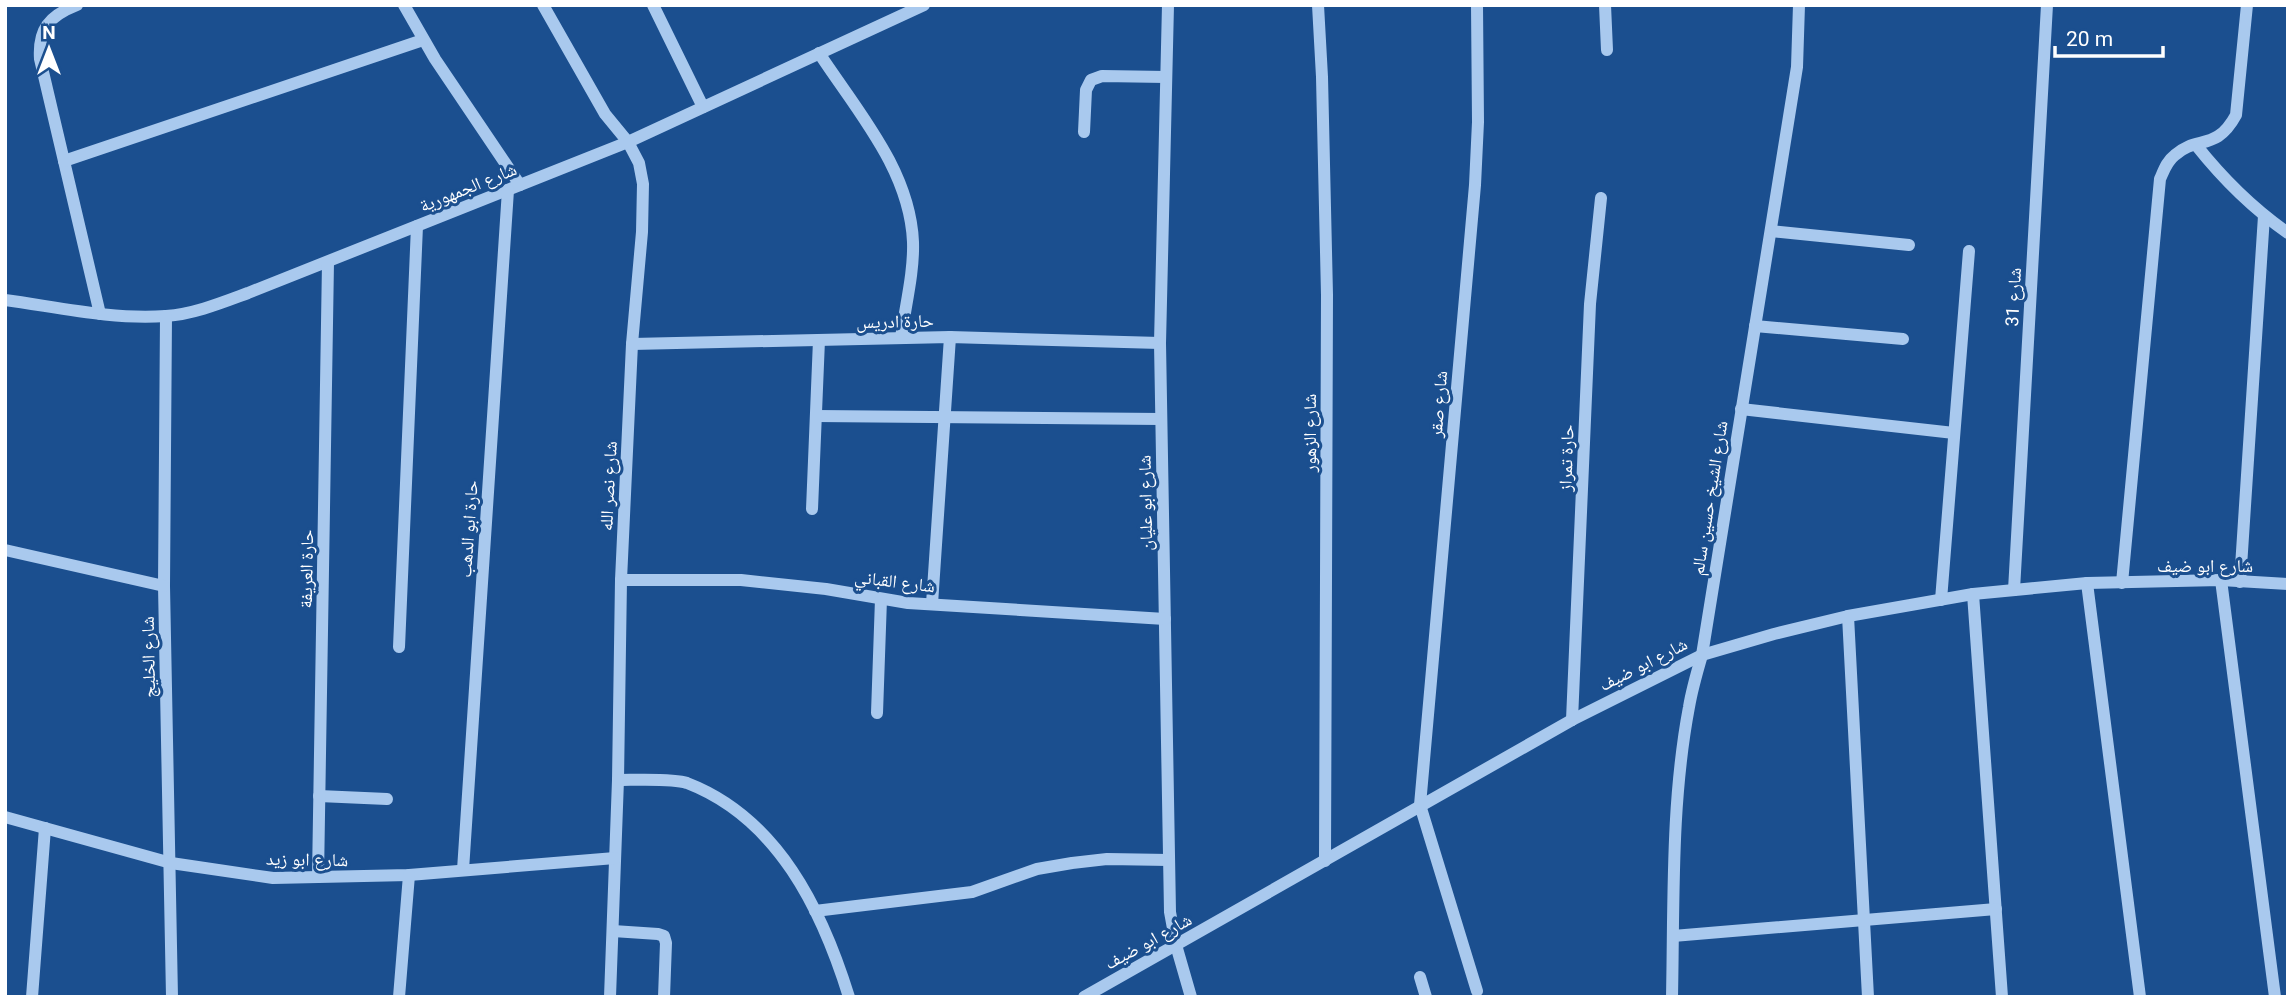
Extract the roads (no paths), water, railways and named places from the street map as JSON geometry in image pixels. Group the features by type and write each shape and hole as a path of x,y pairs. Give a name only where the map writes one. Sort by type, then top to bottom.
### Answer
{"street":[{"path":"77,5 57,14 45,26 39,42 40,59 100,314"},
{"path":"404,5 514,187"},
{"name":"شارع نصر الله","path":"542,5 605,114 628,142 639,163 643,184 642,232 632,344 621,580 618,779 610,997"},
{"path":"653,5 704,107"},
{"name":"شارع ابو عليان","path":"1168,5 1160,343 1170,912 1191,997"},
{"name":"شارع الزهور","path":"1318,5 1326,295 1325,862"},
{"name":"شارع صقر","path":"1420,805 1475,185 1478,122 1477,5"},
{"path":"1605,5 1606,51"},
{"name":"شارع الشيخ حسين سالم","path":"1672,997 1676,820 1681,763 1689,705 1702,654 1797,67 1799,5"},
{"name":"شارع 31","path":"2014,590 2047,5"},
{"path":"2122,583 2160,179 2166,165 2176,153 2220,136 2230,127 2236,115 2247,5"},
{"name":"شارع الجمهورية","path":"5,300 100,314 166,316 200,310 628,142 918,6"},
{"path":"64,160 423,40"},
{"path":"819,53 897,173 909,207 913,244 901,338"},
{"path":"1084,132 1086,90 1091,80 1102,76 1166,77"},
{"path":"2196,145 2222,177 2264,216 2288,233"},
{"name":"حارة ابو الدهب","path":"463,870 514,187"},
{"name":"حارة تمراز","path":"1572,720 1590,304 1601,198"},
{"path":"2241,582 2264,216"},
{"path":"399,647 417,226"},
{"path":"1771,231 1909,245"},
{"path":"1941,600 1969,251"},
{"name":"حارة العريفة","path":"318,877 328,262"},
{"name":"شارع الخليج","path":"166,316 164,586 172,997"},
{"path":"1755,326 1903,339"},
{"path":"932,604 950,337"},
{"name":"حارة ادريس","path":"632,344 950,337 1160,343"},
{"path":"812,509 819,340"},
{"path":"1741,409 1954,433"},
{"path":"816,416 1161,419"},
{"path":"5,550 164,586"},
{"name":"شارع القباني","path":"621,580 741,580 932,604 1165,619"},
{"path":"2221,580 2275,997"},
{"name":"شارع ابو ضيف","path":"1084,997 1572,720 1702,654 1848,616 1973,594 2087,583 2221,580 2288,584"},
{"path":"2087,583 2140,997"},
{"path":"1973,594 2002,997"},
{"path":"877,713 881,599"},
{"path":"1848,616 1868,997"},
{"path":"618,779 684,782 741,815 787,861 805,888 835,955 849,997"},
{"path":"319,796 387,799"},
{"path":"1420,805 1477,991"},
{"name":"شارع ابو زيد","path":"5,817 171,863 273,878 409,875 615,858"},
{"path":"32,997 45,828"},
{"path":"815,911 972,892 1037,869 1072,863 1107,859 1169,860"},
{"path":"399,997 409,875"},
{"path":"1673,936 1996,909"},
{"path":"612,931 664,936 664,997"},
{"path":"1420,977 1426,997"}]}
